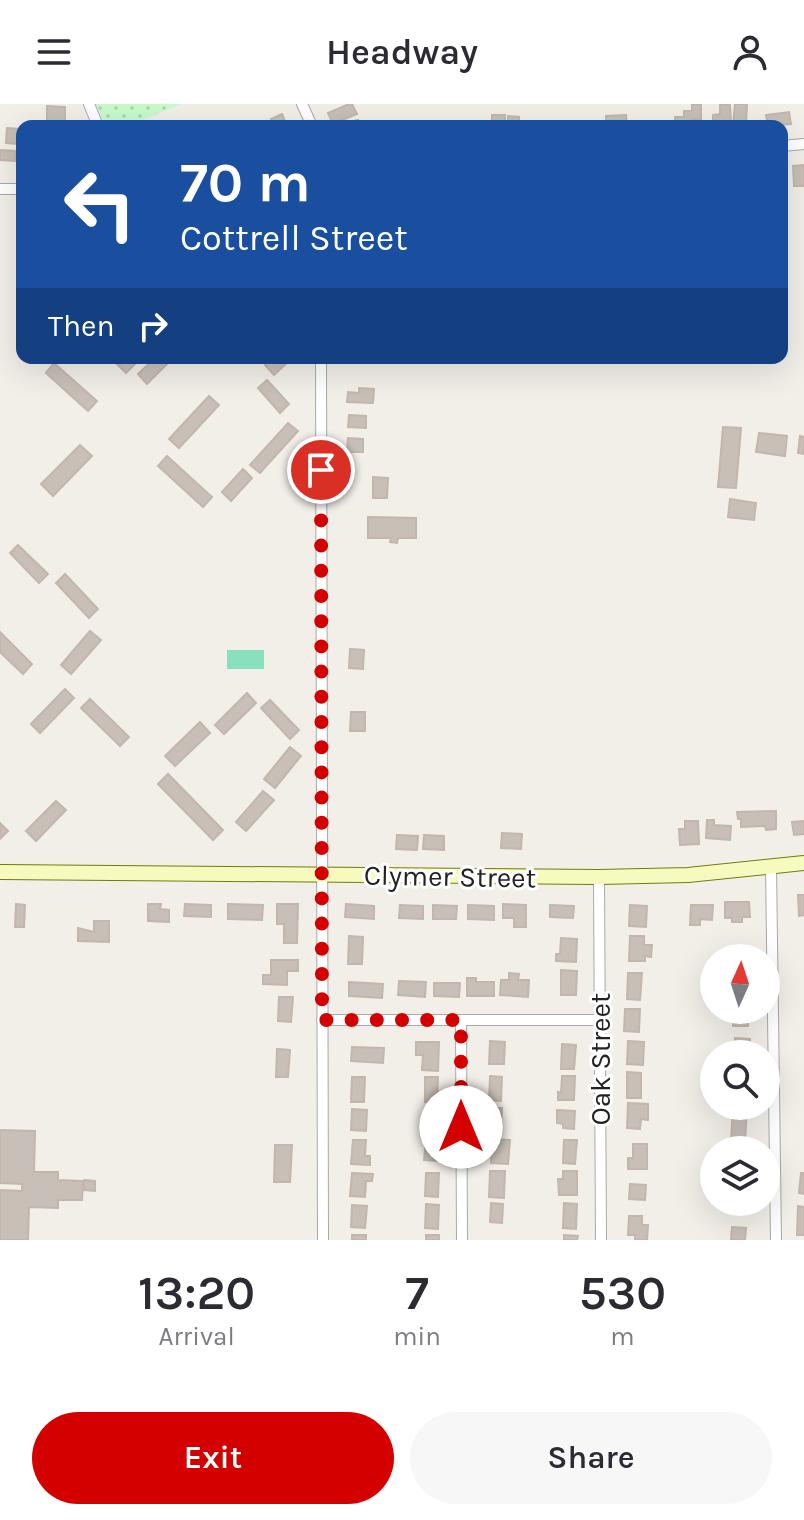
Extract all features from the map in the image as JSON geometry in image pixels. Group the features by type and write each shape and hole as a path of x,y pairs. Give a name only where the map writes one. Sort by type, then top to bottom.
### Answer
{"street":[{"path":"321,364 323,1240"},
{"name":"Clymer Street","path":"0,872 599,877 688,875 804,863"},
{"path":"771,866 776,1240"},
{"name":"Oak Street","path":"599,877 601,1240"},
{"path":"322,1020 600,1020"},
{"path":"461,1020 462,1240"}],"green space":[{"path":"96,104 181,104 143,120 103,120"},
{"path":"227,650 264,650 264,669 227,669"}],"building":[{"path":"352,104 357,114 343,120 331,120 328,113"},
{"path":"735,104 747,104 746,120 733,120"},
{"path":"692,105 701,105 701,119 675,120 675,117 684,117 684,111 692,111"},
{"path":"720,105 730,105 731,120 713,120 713,115 720,114"},
{"path":"47,106 65,107 65,120 47,120"},
{"path":"789,112 791,124 788,124 788,120 767,120 766,115"},
{"path":"282,114 284,120 271,120"},
{"path":"492,115 505,115 505,120 492,120"},
{"path":"626,115 626,120 606,120 606,116"},
{"path":"7,128 16,129 16,144 6,143"},
{"path":"0,150 16,151 15,161 0,160"},
{"path":"804,165 804,186 794,186 793,166"},
{"path":"55,364 97,401 88,411 46,373"},
{"path":"117,364 135,364 126,373"},
{"path":"149,364 167,364 147,384 138,374"},
{"path":"266,364 286,364 274,375"},
{"path":"267,380 289,404 280,413 258,388"},
{"path":"359,388 374,389 373,403 347,402 348,392 359,393"},
{"path":"209,396 219,405 179,448 169,439"},
{"path":"349,415 366,416 366,428 348,427"},
{"path":"288,423 298,431 260,473 250,465"},
{"path":"723,427 741,428 736,488 718,487"},
{"path":"759,433 787,436 785,456 756,452"},
{"path":"800,436 804,437 804,454 798,453"},
{"path":"348,438 363,439 363,452 347,452"},
{"path":"80,445 92,456 53,496 41,484"},
{"path":"167,456 212,497 203,507 158,466"},
{"path":"243,469 252,478 231,501 222,492"},
{"path":"373,477 388,478 387,498 373,498"},
{"path":"730,499 756,503 754,520 728,517"},
{"path":"368,517 416,518 416,538 398,538 397,543 390,542 391,538 368,538"},
{"path":"18,545 48,574 39,583 10,553"},
{"path":"65,574 98,609 89,618 56,583"},
{"path":"90,631 101,640 71,674 61,665"},
{"path":"0,632 32,664 23,674 0,652"},
{"path":"350,649 364,650 363,669 349,668"},
{"path":"65,689 74,698 40,733 31,724"},
{"path":"247,693 256,703 224,734 215,725"},
{"path":"90,699 129,737 120,746 81,708"},
{"path":"270,700 299,730 290,739 261,708"},
{"path":"351,712 365,712 365,731 350,731"},
{"path":"200,722 210,733 175,766 165,756"},
{"path":"290,747 301,756 275,788 264,779"},
{"path":"168,774 223,830 213,840 158,784"},
{"path":"263,791 274,800 246,831 236,822"},
{"path":"56,801 66,810 36,841 26,831"},
{"path":"776,811 776,829 766,830 765,826 741,827 737,812"},
{"path":"707,820 714,820 714,825 731,826 730,840 706,838"},
{"path":"685,821 698,821 699,844 680,845 679,829 685,829"},
{"path":"804,821 804,834 794,835 792,822"},
{"path":"0,823 8,831 0,839"},
{"path":"502,833 522,834 521,849 501,848"},
{"path":"397,835 418,836 417,850 396,849"},
{"path":"424,835 444,836 444,850 423,849"},
{"path":"798,895 804,895 804,915 799,916"},
{"path":"725,902 749,902 750,917 742,917 742,922 725,918"},
{"path":"16,904 25,905 24,927 15,927"},
{"path":"148,904 161,904 160,909 169,910 169,922 148,921"},
{"path":"185,904 211,905 211,917 184,916"},
{"path":"228,904 263,905 262,920 228,919"},
{"path":"277,904 298,904 297,943 284,943 284,924 277,924"},
{"path":"346,904 374,906 374,919 345,917"},
{"path":"503,904 526,905 526,927 514,927 514,918 503,918"},
{"path":"400,905 423,906 423,919 399,918"},
{"path":"433,905 457,906 456,919 433,919"},
{"path":"468,905 494,906 494,920 468,919"},
{"path":"550,905 574,906 573,918 550,917"},
{"path":"630,905 647,906 646,927 629,926"},
{"path":"691,905 713,905 712,920 700,919 700,925 690,925"},
{"path":"94,921 109,921 109,942 78,941 78,928 94,932"},
{"path":"349,936 363,937 362,964 348,964"},
{"path":"630,936 644,936 644,945 652,945 651,957 645,956 645,961 629,961"},
{"path":"561,938 577,939 576,962 556,961 556,954 560,954"},
{"path":"271,960 298,960 298,971 287,971 287,985 263,984 263,975 271,975"},
{"path":"561,970 577,971 576,995 561,995"},
{"path":"509,973 519,974 518,980 529,980 528,997 500,995 501,980 509,980"},
{"path":"628,973 642,973 640,1000 627,999"},
{"path":"467,978 476,978 476,982 494,982 494,996 467,996"},
{"path":"399,981 426,982 425,997 398,995"},
{"path":"349,982 383,984 382,998 349,996"},
{"path":"434,983 460,983 459,997 434,996"},
{"path":"279,997 293,997 291,1022 278,1021"},
{"path":"625,1009 640,1009 639,1032 624,1031"},
{"path":"490,1041 505,1042 504,1064 489,1064"},
{"path":"628,1041 644,1042 643,1065 627,1064"},
{"path":"416,1042 439,1042 438,1071 422,1070 423,1055 416,1055"},
{"path":"562,1044 576,1045 574,1069 561,1069"},
{"path":"352,1047 384,1048 383,1063 351,1061"},
{"path":"277,1049 290,1050 288,1077 276,1077"},
{"path":"627,1072 641,1073 641,1098 627,1098"},
{"path":"490,1076 502,1077 501,1101 489,1100"},
{"path":"562,1076 575,1076 574,1100 558,1100"},
{"path":"352,1077 365,1077 364,1102 351,1102"},
{"path":"425,1077 438,1077 437,1102 425,1102"},
{"path":"628,1103 648,1104 648,1120 641,1119 640,1129 627,1128"},
{"path":"488,1108 502,1108 501,1131 488,1131"},
{"path":"352,1109 367,1110 366,1131 351,1130"},
{"path":"426,1109 440,1110 439,1134 425,1133"},
{"path":"557,1110 575,1111 574,1129 563,1128 563,1124 557,1123"},
{"path":"732,1120 746,1120 745,1136 731,1136"},
{"path":"0,1130 35,1131 34,1172 58,1172 58,1180 83,1181 82,1200 58,1200 58,1208 29,1207 28,1240 0,1240 0,1190 22,1191 22,1184 0,1183"},
{"path":"492,1139 510,1140 508,1164 491,1163"},
{"path":"353,1140 366,1140 365,1156 370,1156 370,1165 351,1164"},
{"path":"426,1140 438,1141 437,1161 424,1160"},
{"path":"564,1140 577,1140 575,1164 563,1163"},
{"path":"633,1144 647,1144 647,1169 628,1169 628,1158 633,1158"},
{"path":"275,1145 292,1145 290,1182 274,1182"},
{"path":"490,1171 505,1171 504,1198 489,1197"},
{"path":"563,1171 577,1171 577,1195 559,1195 558,1179 563,1179"},
{"path":"352,1173 373,1174 372,1181 366,1181 365,1197 350,1196"},
{"path":"426,1173 439,1173 438,1197 425,1196"},
{"path":"801,1173 804,1173 804,1194 799,1193"},
{"path":"84,1180 95,1181 95,1191 84,1190"},
{"path":"630,1184 646,1185 645,1200 629,1199"},
{"path":"491,1203 503,1204 502,1223 490,1222"},
{"path":"564,1203 577,1204 576,1229 563,1228"},
{"path":"426,1204 439,1205 438,1229 425,1228"},
{"path":"352,1205 367,1206 365,1228 351,1227"},
{"path":"798,1206 804,1207 804,1235 797,1235"},
{"path":"629,1216 642,1216 642,1225 648,1225 647,1240 635,1240 635,1235 628,1235"},
{"path":"732,1227 746,1228 745,1240 731,1240"},
{"path":"352,1235 366,1235 366,1240 352,1240"},
{"path":"426,1235 439,1235 439,1240 426,1240"},
{"path":"564,1235 578,1236 577,1240 564,1240"}],"route":[{"path":"321,470 322,1020 461,1020 461,1127"}]}
